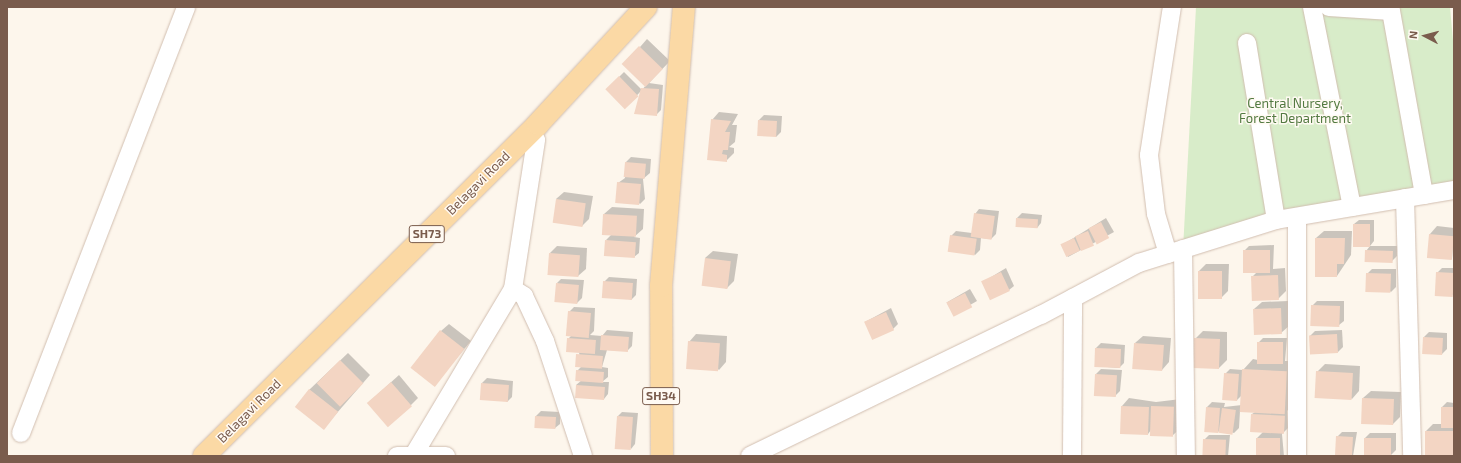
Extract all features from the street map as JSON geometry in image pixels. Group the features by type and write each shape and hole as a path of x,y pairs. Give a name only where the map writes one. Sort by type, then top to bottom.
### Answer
{"main road":[{"name":"Belagavi Road","path":"204,456 538,124 646,7"},
{"path":"224,456 622,54 662,7"},
{"name":"SH34","path":"662,456 660,337 665,233 684,7"}],"street":[{"path":"21,433 186,7"},
{"path":"1172,7 1149,155 1156,214 1175,251 1186,456"},
{"path":"1312,7 1352,207"},
{"path":"1329,7 1391,11 1424,195"},
{"path":"1247,43 1276,220"},
{"path":"408,455 513,289 536,140"},
{"path":"750,456 1073,298 1139,263 1276,220 1454,190"},
{"path":"1405,198 1412,456"},
{"path":"1297,217 1297,456"},
{"path":"513,289 524,296 545,341 583,456"},
{"path":"1072,456 1073,298"},
{"path":"408,455 446,456"}],"green space":[{"name":"Central Nursery, Forest Department","path":"1196,7 1450,7 1454,52 1454,190 1183,249"}],"building":[{"path":"639,46 663,69 645,87 622,64"},
{"path":"619,76 638,96 625,109 605,89"},
{"path":"641,88 659,89 657,116 634,114"},
{"path":"711,119 731,121 725,132 730,132 728,150 723,150 722,154 727,155 727,162 707,160"},
{"path":"758,120 777,121 776,137 757,136"},
{"path":"625,162 646,164 645,179 624,177"},
{"path":"617,182 641,184 639,205 615,203"},
{"path":"556,199 586,203 582,227 553,223"},
{"path":"974,213 995,216 991,240 971,237"},
{"path":"603,214 637,216 636,237 602,235"},
{"path":"1016,218 1038,219 1037,228 1016,227"},
{"path":"1101,222 1109,238 1097,244 1089,228"},
{"path":"1353,224 1370,224 1370,247 1353,247"},
{"path":"1088,231 1094,246 1081,251 1075,236"},
{"path":"1429,234 1454,236 1452,260 1427,258"},
{"path":"950,235 977,239 974,256 948,252"},
{"path":"1074,238 1080,251 1066,257 1060,244"},
{"path":"1315,238 1345,238 1344,264 1337,264 1337,277 1315,277"},
{"path":"605,240 636,242 635,258 604,256"},
{"path":"1243,250 1270,250 1270,273 1243,273"},
{"path":"1365,250 1393,251 1393,263 1365,262"},
{"path":"549,253 580,255 578,277 547,275"},
{"path":"705,258 731,261 727,289 702,286"},
{"path":"1198,271 1222,271 1222,299 1198,299"},
{"path":"1001,272 1010,291 990,300 981,281"},
{"path":"1436,272 1454,273 1453,297 1435,296"},
{"path":"1366,273 1391,274 1390,293 1365,292"},
{"path":"1278,275 1279,300 1252,301 1251,276"},
{"path":"603,281 633,283 632,300 602,298"},
{"path":"556,283 579,285 577,304 554,302"},
{"path":"965,293 972,307 954,317 946,303"},
{"path":"1311,305 1340,306 1339,327 1310,326"},
{"path":"1281,308 1282,334 1254,335 1253,309"},
{"path":"568,311 591,313 589,338 566,336"},
{"path":"886,312 894,330 872,340 864,322"},
{"path":"440,330 464,349 435,387 410,368"},
{"path":"1337,334 1338,353 1310,354 1309,335"},
{"path":"601,335 629,337 628,352 600,350"},
{"path":"1423,337 1443,338 1442,355 1422,354"},
{"path":"567,338 596,340 595,354 566,352"},
{"path":"1194,338 1220,339 1219,369 1193,368"},
{"path":"688,341 720,343 718,371 686,369"},
{"path":"1257,342 1283,342 1283,364 1257,364"},
{"path":"1134,343 1164,345 1162,371 1132,369"},
{"path":"1095,348 1121,349 1120,368 1094,367"},
{"path":"576,354 603,356 602,369 575,367"},
{"path":"340,360 363,383 340,407 317,383"},
{"path":"1242,369 1287,371 1285,414 1240,412"},
{"path":"576,370 604,372 603,383 575,381"},
{"path":"1316,371 1353,373 1352,400 1315,398"},
{"path":"1224,373 1239,374 1237,401 1222,400"},
{"path":"1095,374 1117,375 1116,397 1094,396"},
{"path":"391,382 412,406 388,427 367,403"},
{"path":"481,383 509,385 508,402 480,400"},
{"path":"576,385 605,387 604,400 575,398"},
{"path":"309,389 338,412 324,430 295,407"},
{"path":"1362,398 1394,399 1393,425 1361,424"},
{"path":"1121,406 1149,407 1148,435 1120,434"},
{"path":"1151,406 1174,407 1173,437 1150,436"},
{"path":"1206,407 1220,408 1218,433 1204,432"},
{"path":"1441,407 1454,407 1454,428 1441,428"},
{"path":"1222,408 1236,410 1232,435 1219,433"},
{"path":"1251,414 1285,416 1284,434 1250,432"},
{"path":"535,416 556,417 555,429 534,428"},
{"path":"617,416 633,417 631,450 615,449"},
{"path":"1425,431 1454,431 1454,456 1425,456"},
{"path":"1336,436 1353,437 1352,456 1335,456"},
{"path":"1256,438 1280,438 1280,456 1256,456"},
{"path":"1364,438 1391,438 1391,456 1364,456"},
{"path":"1203,439 1226,440 1225,456 1202,456"}]}
